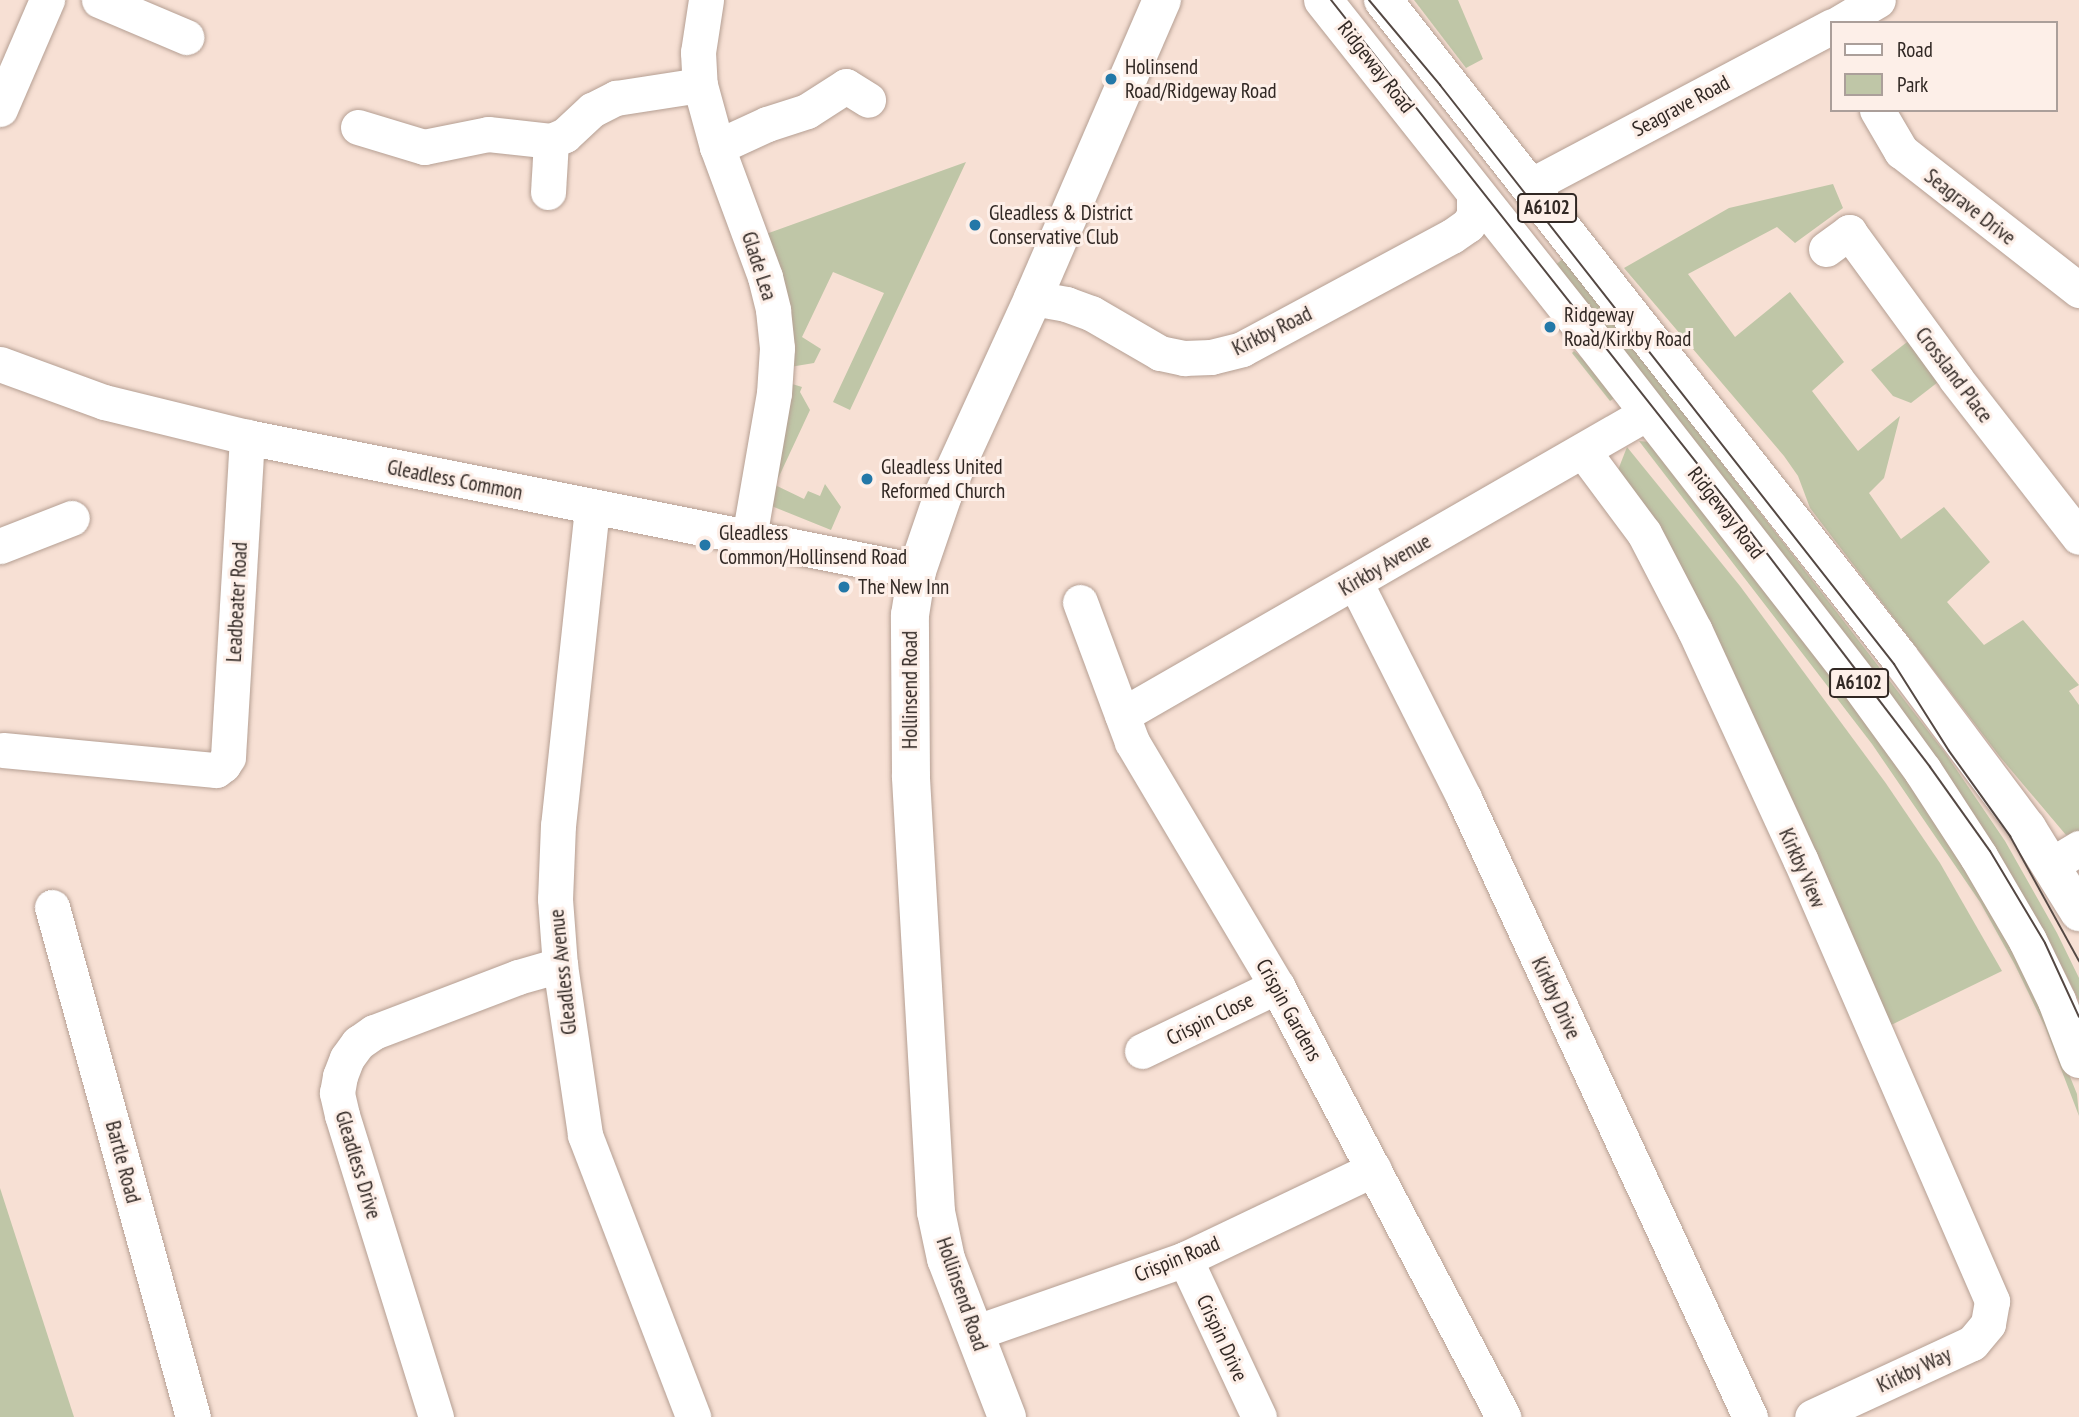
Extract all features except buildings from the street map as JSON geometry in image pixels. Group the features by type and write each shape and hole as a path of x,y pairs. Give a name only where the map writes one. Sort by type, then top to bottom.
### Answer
{"main road":[{"name":"Hollinsend Road","path":"1007,1417 946,1259 936,1212 911,776 910,615 917,571 943,495 1161,0"},
{"name":"Ridgeway Road","path":"1323,0 1861,687 1923,771 1979,857 2028,941 2057,1001 2079,1059"},
{"name":"A6102","path":"1393,6 1530,186 1899,657 2065,857 2079,912"}],"street":[{"path":"0,109 47,0"},
{"path":"99,0 186,37"},
{"name":"Glade Lea","path":"706,0 698,52 700,85 717,147 765,277 773,310 776,348 774,393 749,537"},
{"path":"1842,21 1878,0"},
{"name":"Seagrave Road","path":"1530,186 1830,27"},
{"path":"358,127 424,147 441,146 488,134 551,141 565,135 592,110 616,98 700,85"},
{"path":"717,147 767,124 807,111 846,86 868,100"},
{"name":"Seagrave Drive","path":"1878,112 1901,151 2072,274"},
{"path":"548,192 551,141"},
{"name":"Kirkby Road","path":"1032,298 1066,304 1091,313 1160,353 1184,358 1211,358 1242,349 1470,223 1475,209 1474,191"},
{"name":"Crossland Place","path":"1826,248 1849,232 1956,379 2079,537"},
{"name":"Gleadless Common","path":"0,364 104,402 247,438 917,571"},
{"name":"Kirkby Avenue","path":"1122,715 1647,413"},
{"name":"Leadbeater Road","path":"3,750 216,770 238,767 228,757 247,438"},
{"name":"Kirkby View","path":"1583,450 1643,533 1695,631 1800,859 1992,1301"},
{"name":"Gleadless Avenue","path":"593,508 558,825 555,899 561,965 585,1135 693,1417"},
{"path":"0,545 72,518"},
{"name":"Kirkby Drive","path":"1355,582 1464,799 1750,1417"},
{"name":"Crispin Gardens","path":"1080,602 1144,766 1277,986 1503,1417"},
{"name":"Bartle Road","path":"52,907 193,1417"},
{"name":"Gleadless Drive","path":"436,1417 342,1115 337,1093 340,1076 347,1058 358,1043 374,1032 518,977 561,965"},
{"name":"Crispin Close","path":"1142,1051 1277,986"},
{"name":"Crispin Road","path":"974,1334 1185,1259 1374,1169"},
{"name":"Crispin Drive","path":"1185,1259 1259,1417"},
{"name":"Kirkby Way","path":"1812,1417 1972,1343 1988,1324 1992,1301"}],"green space":[{"path":"1414,0 1458,0 1483,59 1466,68"},
{"path":"966,162 850,410 833,402 884,293 833,272 802,337 821,349 814,363 790,367 786,290 766,234"},
{"path":"1833,184 1843,208 1795,243 1777,227 1688,274 1735,337 1790,292 1844,362 1812,391 1858,451 1900,416 1884,478 1869,493 1901,539 1944,507 1990,562 1947,602 1984,645 2023,620 2079,685 2069,691 2079,705 2079,833 2066,835 2000,757 1810,508 1798,476 1784,456 1624,268 1729,208"},
{"path":"1564,258 1946,754 2005,841 2057,933 2079,978 2079,1001 2047,937 1554,266"},
{"path":"1911,339 1942,379 1911,403 1893,396 1871,370"},
{"path":"1574,351 1617,396 1610,401 1572,353"},
{"path":"789,383 802,387 800,392 810,410 775,485 804,499 808,491 820,496 825,484 841,507 831,530 769,505"},
{"path":"1639,441 1651,442 1883,738 2023,961 2077,1094 2079,1116 2045,1027 1980,902 1872,744"},
{"path":"1627,447 1740,586 1885,782 1940,863 2002,971 1889,1026 1618,470"},
{"path":"0,1188 74,1417 0,1417"}],"tram line":[{"path":"1331,0 1726,500 1930,767 1990,851 2045,943 2079,1017"},
{"path":"1369,0 1440,85 1894,664 1949,751 2010,836 2079,961"}],"place":[{"name":"Holinsend Road/Ridgeway Road","path":"1111,79"},
{"name":"Gleadless & District Conservative Club","path":"975,225"},
{"name":"Ridgeway Road/Kirkby Road","path":"1550,327"},
{"name":"Gleadless United Reformed Church","path":"867,479"},
{"name":"Gleadless Common/Hollinsend Road","path":"705,545"},
{"name":"The New Inn","path":"844,587"}]}
